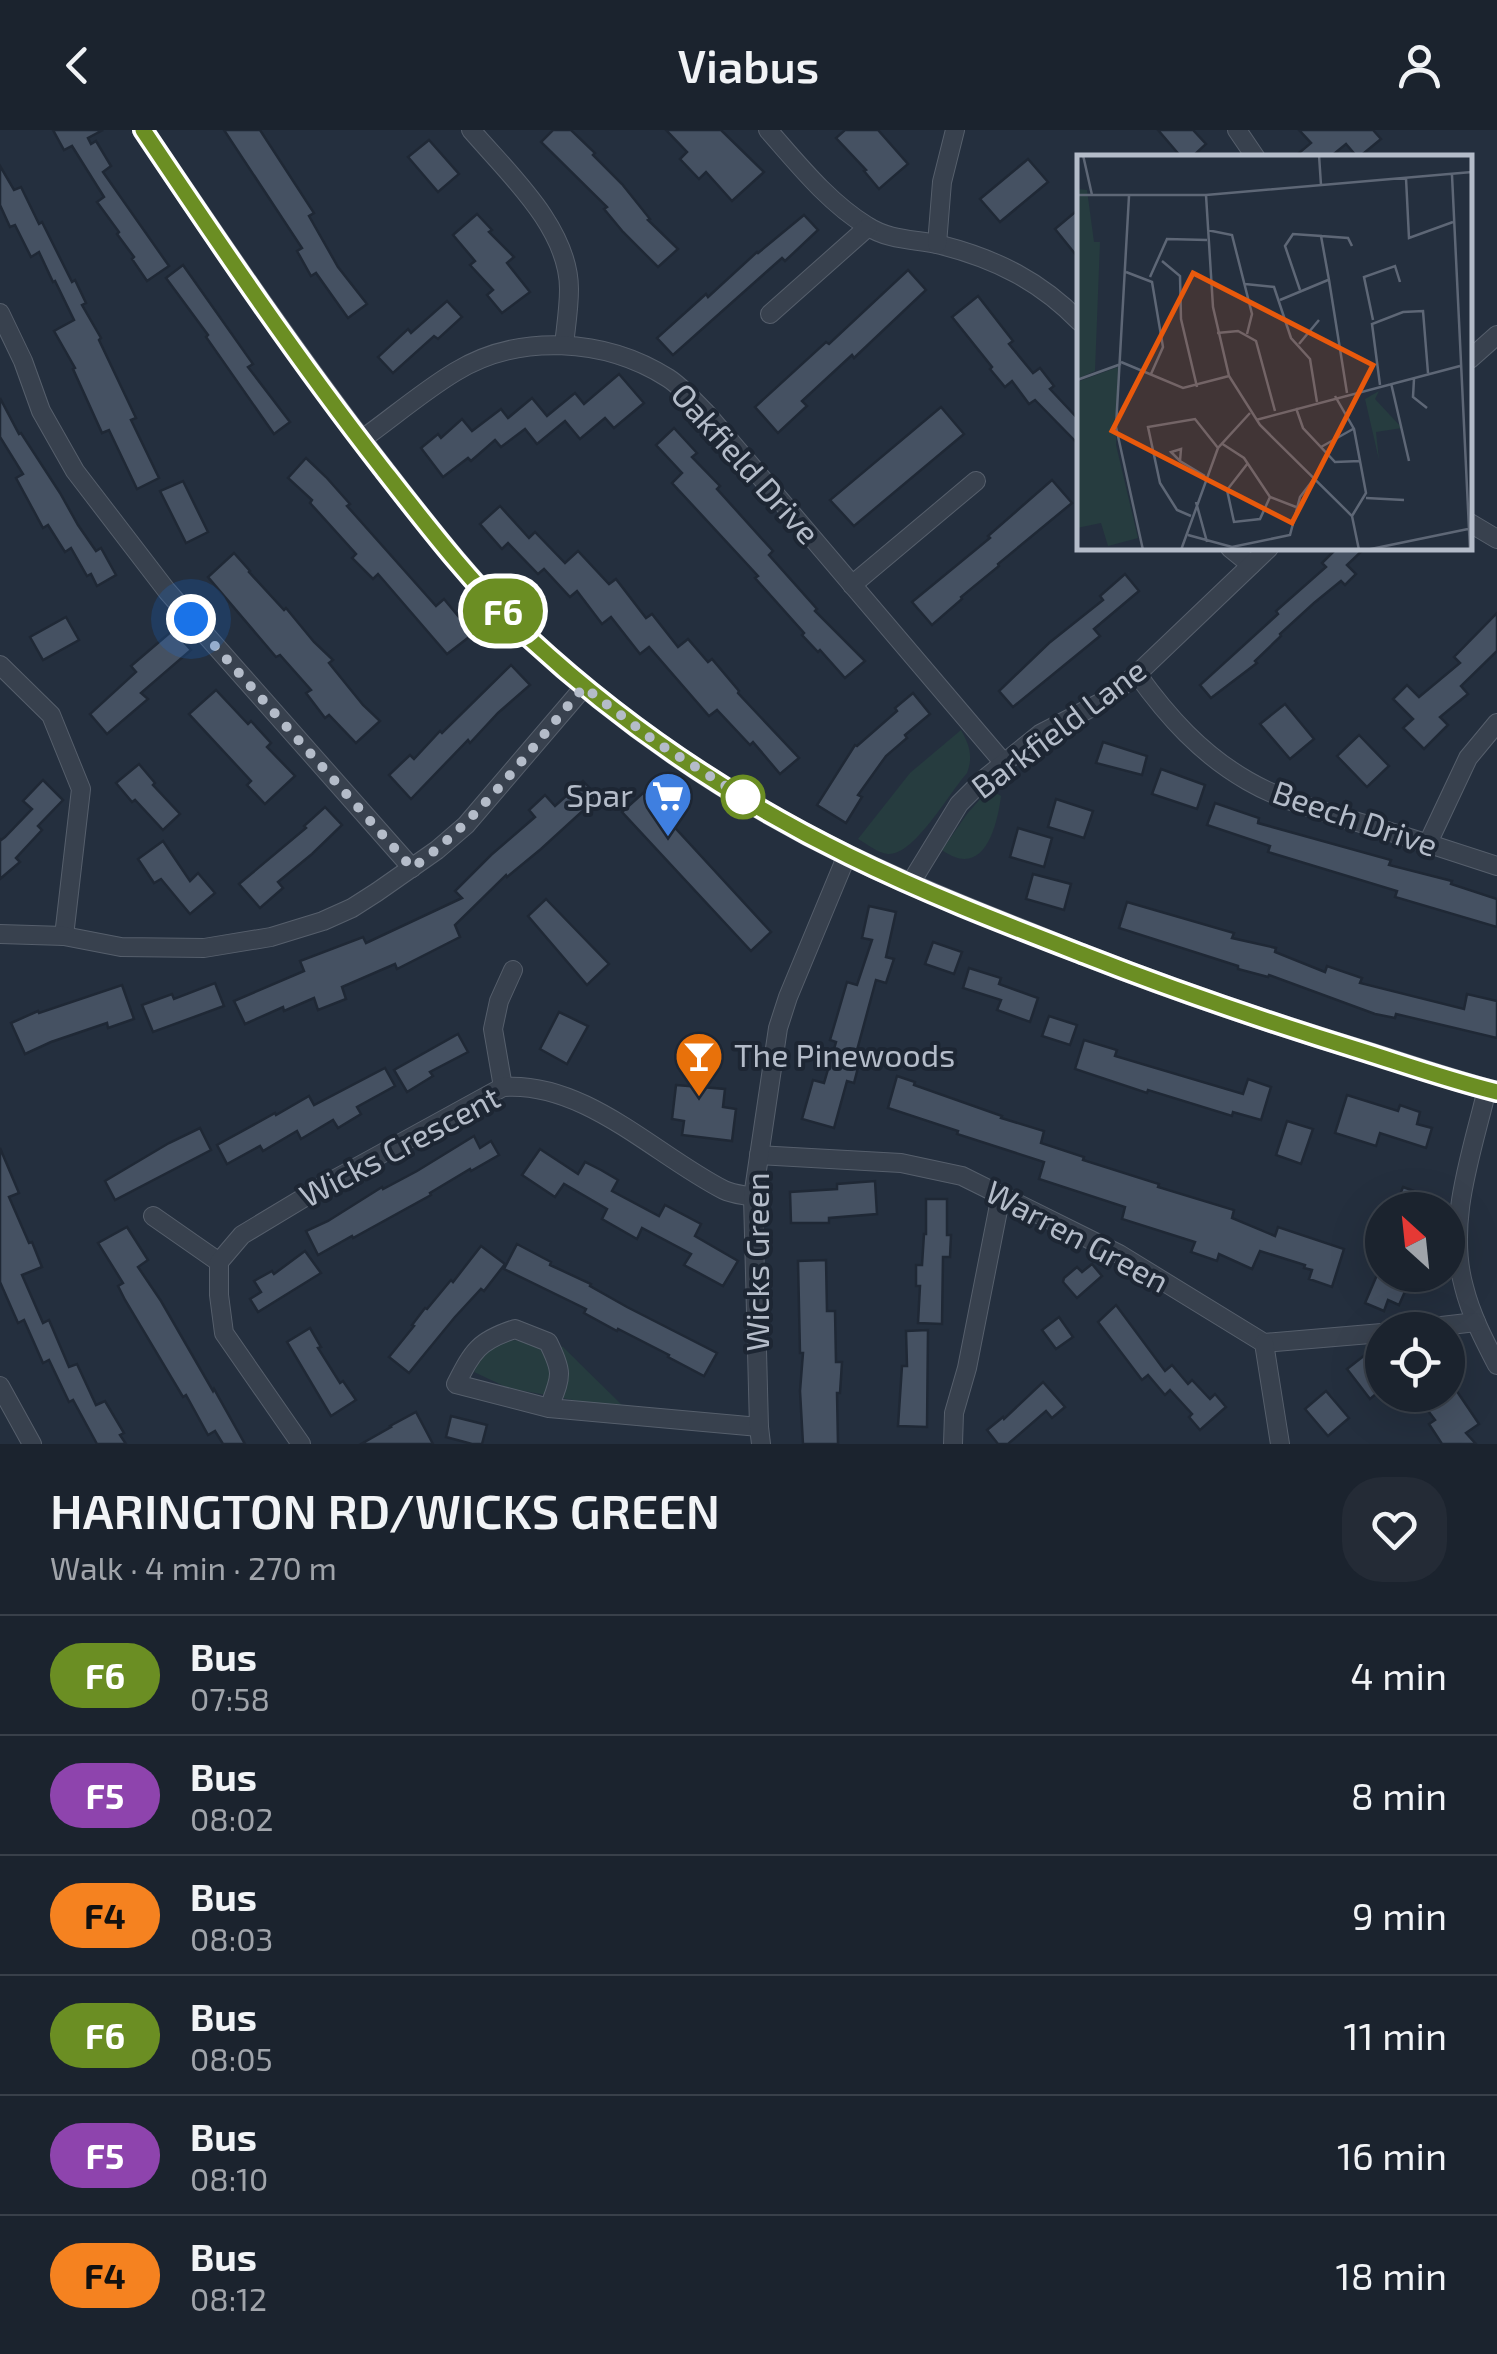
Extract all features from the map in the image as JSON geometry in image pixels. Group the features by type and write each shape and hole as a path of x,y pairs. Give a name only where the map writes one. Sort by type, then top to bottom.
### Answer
{"street":[{"path":"142,130 246,283 458,565 584,687 656,742 763,810 847,855 953,903 1149,980 1492,1091 1459,1207 1457,1246 1463,1284 1497,1366"},
{"path":"471,130 530,198 561,248 570,286 564,345"},
{"path":"768,130 820,188 868,227 904,241 937,244 984,258 1027,278 1060,301 1077,319"},
{"path":"937,244 942,182 955,130"},
{"path":"1237,130 1254,155"},
{"path":"770,314 868,227"},
{"path":"0,313 41,410 75,471 167,591 412,868"},
{"path":"1472,357 1497,335"},
{"name":"Oakfield Drive","path":"361,440 456,371 494,356 564,345 606,350 642,364 672,380 707,414 1003,762"},
{"path":"852,584 976,481"},
{"path":"1472,524 1497,539"},
{"path":"1232,550 1251,565"},
{"name":"Barkfield Lane","path":"910,884 959,804 1003,762 1040,734 1100,704 1137,674 1267,550"},
{"path":"0,665 51,715 81,789 64,936"},
{"name":"Beech Drive","path":"1137,674 1166,714 1208,754 1246,780 1291,802 1497,866"},
{"path":"0,934 64,936 121,947 204,948 271,936 322,921 352,908 437,850 466,824 584,687"},
{"path":"1428,843 1468,758 1497,723"},
{"name":"Wicks Green","path":"760,1436 754,1198 778,1028 847,855"},
{"path":"503,1087 493,1028 499,1001 513,970"},
{"name":"Wicks Crescent","path":"220,1262 242,1236 330,1182 503,1087 533,1087 558,1093 629,1130 726,1192 754,1198"},
{"name":"Warren Green","path":"759,1155 901,1162 962,1176 1119,1254 1264,1344"},
{"path":"953,1444 954,1413 967,1368 1001,1195"},
{"path":"153,1216 220,1262 224,1334 301,1444"},
{"path":"1465,1323 1476,1322"},
{"path":"548,1408 561,1376 556,1358 548,1342 515,1329 494,1336 473,1351 456,1384 548,1408 760,1436"},
{"path":"1280,1444 1264,1344 1365,1335"},
{"path":"0,1386 32,1444"}],"green space":[{"path":"961,730 970,752 967,773 920,835 898,852 888,854 858,839 910,773"},
{"path":"989,789 1001,796 996,822 985,846 968,859 942,850 967,814"},
{"path":"509,1340 548,1342 563,1347 627,1410 508,1388 474,1372 487,1351"}],"building":[{"path":"53,130 103,130 88,138 91,144 96,141 111,166 103,172 169,266 147,281 97,202 104,197 72,146 64,150"},
{"path":"224,130 260,130 314,213 309,216 338,267 367,304 348,318 316,273 311,276 297,251 302,248"},
{"path":"553,130 571,130 678,249 658,267 623,232 604,209 607,207 541,142"},
{"path":"666,130 721,130 764,172 732,201 706,172 699,179 680,159 687,152"},
{"path":"845,130 878,130 908,164 879,189 836,138"},
{"path":"1158,130 1193,130 1206,144 1194,155 1179,155"},
{"path":"1299,130 1373,130 1381,139 1362,155 1355,155 1346,144 1333,155 1297,155 1311,143"},
{"path":"429,140 459,174 438,192 408,157"},
{"path":"1028,159 1048,182 1000,222 980,199"},
{"path":"0,166 14,190 21,187 72,282 75,280 86,303 82,305 136,418 131,420 159,478 137,489 109,430 102,433 75,368 54,331 74,320 39,252 31,257 0,205"},
{"path":"1077,211 1077,256 1055,229"},
{"path":"477,214 514,257 507,263 530,292 502,313 487,295 493,290 470,265 475,261 453,235"},
{"path":"804,215 818,230 673,355 657,338"},
{"path":"183,265 253,364 248,367 290,422 274,434 166,278"},
{"path":"908,270 926,290 802,401 807,406 778,433 755,407"},
{"path":"978,296 1013,341 1009,344 1033,373 1040,368 1054,386 1050,389 1077,418 1077,443 1035,400 1029,404 1012,381 1005,387 952,317"},
{"path":"447,301 462,317 393,373 378,357"},
{"path":"619,374 644,403 614,428 605,418 580,439 565,421 537,444 525,429 501,447 495,440 471,461 468,458 443,477 421,448 438,434 441,438 462,419 472,431 501,409 508,418 532,398 547,416 575,393 584,404"},
{"path":"0,398 78,525 96,551 101,548 116,575 97,586 71,548 65,552 48,525 43,528 16,478 23,474 0,437"},
{"path":"941,407 964,434 854,526 830,500"},
{"path":"674,428 697,453 692,457 720,486 717,489 773,551 769,555 815,611 865,661 845,678 802,635 755,578 758,576 672,483 682,473 656,445"},
{"path":"306,458 436,606 444,599 473,634 447,654 378,574 373,579 352,558 356,554 310,503 312,500 288,478"},
{"path":"1052,480 1072,503 932,625 912,602"},
{"path":"183,481 208,532 186,543 160,491"},
{"path":"500,506 529,538 535,532 565,563 578,551 609,584 616,579 646,618 652,614 678,647 688,639 708,662 712,659 799,758 780,774 753,742 750,745 717,710 709,716 649,647 640,654 611,617 602,624 577,591 570,597 544,569 538,574 508,543 502,549 480,524"},
{"path":"1335,550 1363,550 1347,565 1356,574 1345,585 1341,581 1314,603 1280,634 1257,663 1211,698 1200,685 1326,567 1322,563"},
{"path":"234,553 333,660 329,663 380,721 356,743 329,715 325,718 306,693 311,690 280,655 276,657 208,577"},
{"path":"1125,574 1139,591 1094,629 1100,636 1013,707 999,691 1049,643 1103,600 1100,596"},
{"path":"1497,613 1497,651 1461,686 1468,694 1440,717 1448,725 1424,749 1403,728 1413,719 1393,699 1407,685 1419,697 1460,663 1454,657"},
{"path":"66,617 79,640 43,660 30,637"},
{"path":"173,630 191,650 141,693 148,699 107,734 90,714 136,672 131,666"},
{"path":"511,665 530,685 470,743 468,740 411,799 389,775 410,755 414,759"},
{"path":"216,690 248,724 251,721 271,743 267,747 295,776 265,804 247,785 251,781 189,714"},
{"path":"913,693 930,714 886,756 858,795 862,797 846,823 817,805 855,745"},
{"path":"1285,704 1314,739 1290,759 1260,724"},
{"path":"1359,735 1389,766 1367,787 1337,756"},
{"path":"1103,742 1147,756 1142,775 1096,763"},
{"path":"139,764 180,814 163,830 116,783"},
{"path":"1161,769 1205,785 1197,809 1152,794"},
{"path":"43,780 63,800 38,826 42,830 16,858 20,862 0,879 0,839 32,809 23,801"},
{"path":"583,781 598,797 506,875 455,925 460,937 397,969 395,964 342,987 346,999 318,1010 314,998 245,1024 234,1001 304,971 300,961 363,937 366,943 462,898 455,891 535,817 529,810 545,795 555,806"},
{"path":"643,793 771,932 751,951 622,812"},
{"path":"1056,799 1093,811 1084,838 1048,827"},
{"path":"1215,803 1259,818 1258,823 1391,860 1389,865 1452,881 1451,884 1497,899 1497,927 1395,897 1397,891 1268,852 1270,846 1207,825"},
{"path":"325,807 342,825 278,882 283,888 260,908 239,884"},
{"path":"1018,828 1052,838 1044,867 1010,857"},
{"path":"163,841 190,881 198,873 215,893 190,914 161,879 154,883 138,859"},
{"path":"1033,874 1071,884 1064,910 1026,899"},
{"path":"546,899 609,964 587,985 528,916"},
{"path":"1127,902 1234,933 1232,938 1276,948 1275,952 1325,972 1327,966 1362,978 1360,983 1464,1009 1467,994 1497,1001 1497,1038 1396,1014 1395,1018 1375,1014 1269,975 1238,969 1119,928"},
{"path":"869,906 896,912 886,957 894,959 886,983 876,980 856,1054 861,1056 854,1083 847,1081 834,1128 802,1119 813,1080 824,1083 836,1042 830,1040 847,982 857,985 872,940 862,938"},
{"path":"933,942 962,952 954,974 925,964"},
{"path":"969,968 1001,978 999,984 1038,998 1030,1022 997,1010 1001,1000 963,988"},
{"path":"215,983 224,1006 153,1032 142,1005 172,994 174,999"},
{"path":"122,985 134,1019 108,1028 107,1023 25,1054 11,1023"},
{"path":"559,1012 588,1026 567,1064 540,1049"},
{"path":"1049,1016 1077,1025 1070,1045 1042,1036"},
{"path":"458,1034 468,1052 430,1072 433,1076 407,1092 394,1070"},
{"path":"1084,1040 1117,1050 1115,1056 1243,1094 1248,1079 1271,1087 1261,1120 1233,1112 1232,1116 1148,1090 1147,1093 1075,1069"},
{"path":"385,1068 395,1086 357,1107 361,1114 338,1128 333,1120 301,1139 297,1131 263,1151 260,1146 227,1164 217,1145 309,1096 314,1105"},
{"path":"897,1076 1044,1131 1041,1143 1084,1157 1083,1160 1234,1210 1232,1218 1275,1236 1278,1227 1344,1249 1332,1287 1309,1279 1312,1270 1304,1268 1305,1265 1260,1251 1252,1269 1219,1254 1217,1261 1191,1252 1195,1242 1122,1219 1125,1207 1039,1179 1044,1162 888,1108"},
{"name":"The Pinewoods","path":"676,1085 725,1089 723,1107 736,1109 732,1141 682,1135 684,1121 672,1119"},
{"path":"1347,1095 1398,1111 1400,1105 1420,1112 1417,1124 1432,1128 1426,1148 1380,1133 1376,1146 1335,1133"},
{"path":"1287,1121 1313,1129 1301,1164 1276,1155"},
{"path":"200,1128 211,1150 115,1200 105,1181"},
{"path":"474,1136 480,1148 491,1141 499,1155 318,1255 306,1231"},
{"path":"0,1148 19,1193 9,1197 42,1267 22,1275 43,1323 49,1320 69,1367 77,1364 96,1405 105,1401 124,1433 120,1435 126,1444 97,1444 73,1400 69,1402 49,1360 43,1363 24,1320 18,1323 0,1282"},
{"path":"540,1149 578,1174 585,1162 601,1170 618,1180 612,1191 659,1216 665,1205 701,1224 695,1236 738,1261 723,1286 684,1265 691,1254 642,1228 637,1239 602,1219 607,1209 564,1184 555,1197 522,1175"},
{"path":"875,1181 877,1214 829,1218 829,1223 791,1223 790,1192 837,1189 837,1184"},
{"path":"926,1199 947,1199 947,1235 951,1235 950,1257 943,1257 942,1324 918,1323 920,1286 916,1286 916,1265 922,1265"},
{"path":"127,1227 148,1260 138,1267 245,1444 223,1444 215,1431 208,1435 125,1300 118,1286 123,1283 98,1243"},
{"path":"517,1244 717,1353 704,1376 584,1313 586,1309 504,1269"},
{"path":"481,1246 505,1264 409,1373 389,1357 425,1308 453,1282"},
{"path":"305,1251 321,1273 258,1312 250,1299 261,1292 254,1281 272,1271 274,1274"},
{"path":"826,1260 827,1311 835,1311 836,1362 842,1362 837,1393 838,1444 803,1444 798,1261"},
{"path":"1092,1264 1102,1276 1077,1298 1063,1282 1064,1278 1077,1267 1082,1272"},
{"path":"1370,1292 1405,1292 1399,1305 1388,1300 1384,1311 1365,1303"},
{"path":"1116,1305 1165,1371 1172,1365 1188,1384 1192,1380 1210,1399 1215,1394 1226,1407 1200,1430 1189,1417 1192,1414 1170,1390 1165,1395 1148,1375 1142,1380 1098,1322"},
{"path":"1059,1317 1073,1337 1056,1349 1042,1330"},
{"path":"310,1328 340,1383 343,1381 356,1400 331,1416 287,1342"},
{"path":"928,1330 927,1427 898,1426 902,1366 907,1366 906,1331"},
{"path":"1365,1355 1365,1392 1347,1369"},
{"path":"1043,1382 1065,1407 1052,1418 1046,1411 1008,1444 998,1444 987,1430"},
{"path":"1326,1391 1349,1418 1328,1436 1305,1409"},
{"path":"1465,1403 1479,1424 1466,1433 1476,1444 1442,1444 1429,1424 1435,1420 1429,1412 1465,1412"},
{"path":"416,1412 433,1444 361,1444 390,1426"},
{"path":"451,1416 487,1425 482,1444 446,1437"}],"bus line":[{"name":"F6","path":"143,130 328,398 458,565 584,687 656,742 763,810 847,855 953,903 1220,1005 1497,1092"}],"place":[{"name":"Spar","path":"668,838"},
{"name":"The Pinewoods","path":"699,1098"}],"route":[{"path":"191,619 412,868 466,824 584,687 656,742 743,797"}]}
